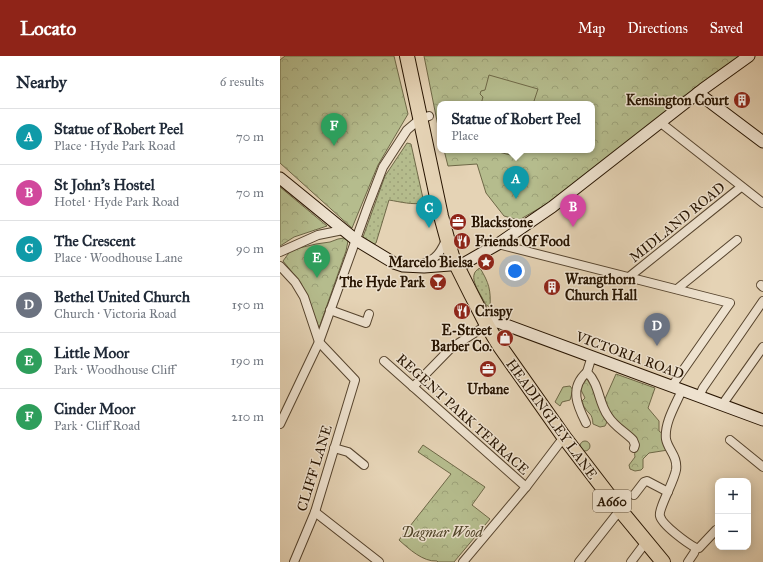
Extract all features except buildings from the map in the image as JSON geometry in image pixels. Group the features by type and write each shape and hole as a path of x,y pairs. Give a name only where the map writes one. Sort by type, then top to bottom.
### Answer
{"highway":[{"name":"A660","path":"407,56 448,206 450,226 458,254 457,265"},
{"name":"A660","path":"416,56 425,118 447,237 452,256 457,265"},
{"name":"HEADINGLEY LANE","path":"457,265 481,329 620,510 663,562"}],"street":[{"path":"280,178 356,240 394,263 412,267 457,265 468,262 498,244 552,207 698,93 749,56"},
{"path":"698,93 761,139"},
{"path":"280,424 283,409 319,342 383,167 407,130 425,118"},
{"path":"661,123 763,203"},
{"name":"MIDLAND ROAD","path":"629,277 741,187"},
{"path":"280,252 318,235 343,230"},
{"path":"412,267 433,260 441,251 447,237"},
{"path":"677,289 737,240"},
{"path":"498,244 730,303 677,388 667,425 666,440 673,453 676,463 672,483 660,510 660,516 663,522 688,544 696,548"},
{"path":"280,266 296,282 304,297 319,342"},
{"path":"699,396 763,301"},
{"path":"330,310 366,323 369,314"},
{"name":"VICTORIA ROAD","path":"481,329 491,323 498,322 763,420"},
{"path":"413,387 451,348 481,329"},
{"name":"CLIFF LANE","path":"294,562 315,512 355,380 319,342"},
{"path":"722,405 763,347"},
{"path":"586,423 576,399 580,381 587,372 592,356"},
{"name":"REGENT PARK TERRACE","path":"384,361 526,487"},
{"path":"587,372 597,385 600,398 609,417 633,440 635,445 634,448"},
{"path":"464,562 526,487 564,437"},
{"path":"730,440 763,467"},
{"path":"334,448 348,452 364,465"},
{"path":"634,495 644,482 647,481 652,482 668,492"},
{"path":"579,562 620,510"},
{"path":"315,512 379,562"},
{"path":"688,562 696,548 698,548 715,531"},
{"path":"631,562 646,542"}],"green space":[{"path":"285,56 394,56 408,114 378,165 352,228 280,163 280,60"},
{"path":"424,56 740,56 550,202 519,220 504,216 486,193 477,164 448,166 445,153 595,153 595,101 437,101 437,121"},
{"path":"489,75 538,89 534,101 482,101 483,97 480,94 481,91 485,90"},
{"path":"407,143 411,144 424,203 420,204 389,200 376,243 374,244 363,237 385,176"},
{"path":"503,153 519,153 518,157"},
{"path":"280,187 327,226 294,237 280,246"},
{"path":"344,238 348,241 346,251 319,328 301,283 283,261 291,250"},
{"path":"480,268 489,287 490,307 486,305 474,280 476,271"},
{"path":"616,374 655,388 648,408 659,421 659,431 664,435 668,450 649,453 643,459 643,468 641,470 635,471 630,469 629,465 635,457 635,451 639,446 607,420 605,426 600,427 593,424 593,420 584,407 582,401 585,398 580,388 584,379 587,379 593,386 601,408"},
{"path":"570,386 573,390 570,400 562,402 560,406 555,402 563,387"},
{"path":"585,441 590,446 585,451 580,446"},
{"name":"Dagmar Wood","path":"423,445 485,487 472,505 490,519 454,562 438,562 421,557 399,540 451,474 418,452"}],"place":[{"name":"Kensington Court","path":"742,100"},
{"name":"Cinder Moor","path":"334,146"},
{"name":"Statue of Robert Peel","path":"516,199"},
{"name":"Blackstone","path":"458,222"},
{"name":"St John's Hostel","path":"573,227"},
{"name":"The Crescent","path":"429,228"},
{"name":"Friends Of Food","path":"462,241"},
{"name":"Marcelo Bielsa","path":"486,262"},
{"name":"Little Moor","path":"317,278"},
{"name":"The Hyde Park","path":"438,282"},
{"name":"Wrangthorn Church Hall","path":"552,287"},
{"name":"Crispy","path":"462,311"},
{"name":"E-Street Barber Co.","path":"505,338"},
{"name":"Bethel United Church","path":"657,346"},
{"name":"Urbane","path":"488,369"}]}
